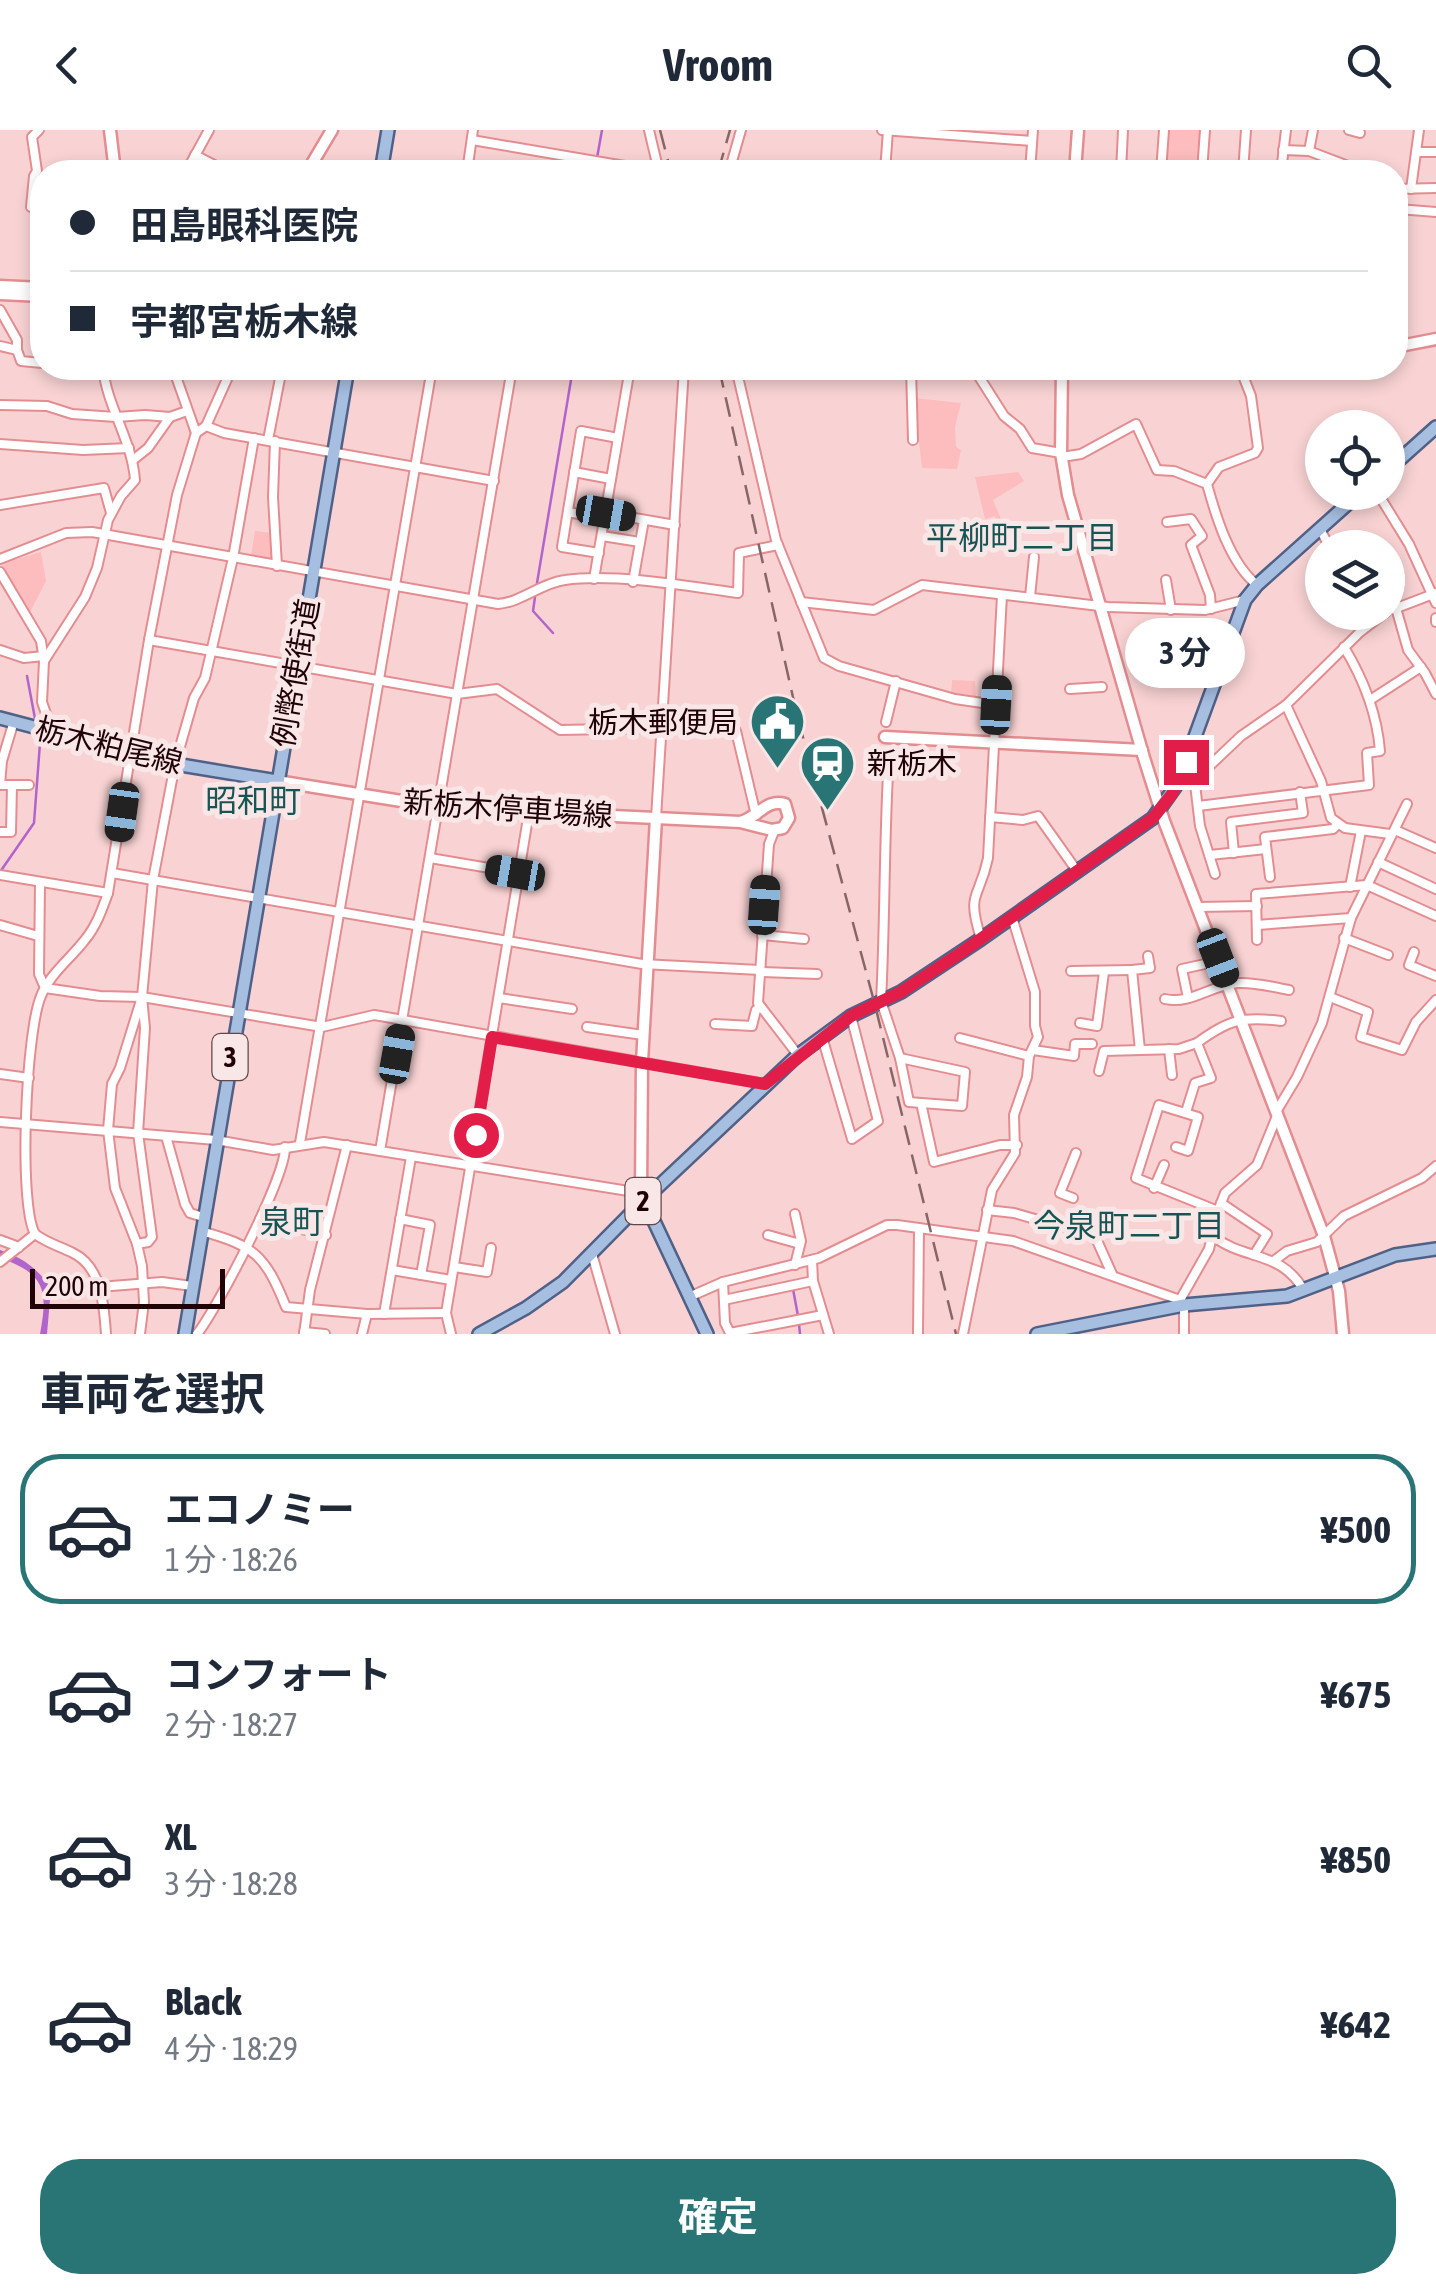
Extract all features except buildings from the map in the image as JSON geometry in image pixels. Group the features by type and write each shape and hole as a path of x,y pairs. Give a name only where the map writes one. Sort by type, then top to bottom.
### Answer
{"main road":[{"path":"383,160 388,130"},
{"name":"例幣使街道","path":"185,1334 346,380"},
{"path":"1405,455 1436,427"},
{"name":"2","path":"479,1334 549,1294 592,1254 643,1196 798,1055 851,1016 882,1002 981,939 1153,818 1188,773 1245,600 1342,510"},
{"name":"栃木粕尾線","path":"0,718 175,764 277,781"},
{"path":"643,1196 707,1334"},
{"path":"1037,1334 1182,1303 1270,1299 1305,1292 1395,1255 1436,1249"}],"street":[{"path":"35,160 32,137 38,130"},
{"path":"110,130 114,160"},
{"path":"193,160 210,130"},
{"path":"314,160 332,130"},
{"path":"650,130 656,160"},
{"path":"732,160 741,130"},
{"path":"885,160 886,130 1032,141"},
{"path":"1031,160 1033,130"},
{"path":"1076,160 1078,130"},
{"path":"1121,160 1123,130"},
{"path":"1162,160 1164,130"},
{"path":"1203,160 1206,130"},
{"path":"1244,160 1246,130"},
{"path":"1283,160 1286,130"},
{"path":"1309,151 1313,130"},
{"path":"1349,130 1360,133"},
{"path":"1412,188 1420,130"},
{"path":"468,160 473,135 599,160"},
{"path":"1283,150 1309,151 1333,160"},
{"path":"1416,152 1436,152"},
{"path":"196,155 205,160"},
{"path":"1408,188 1436,188"},
{"path":"1408,210 1436,212"},
{"path":"0,290 30,289"},
{"path":"0,290 30,294"},
{"path":"0,310 17,340 20,361 30,362"},
{"path":"1408,344 1436,338"},
{"path":"0,346 17,350"},
{"path":"44,659 85,597 111,513 135,480 134,460 104,380"},
{"path":"106,1334 93,1271 82,1258 35,1234 27,1214 29,1078 37,1007 45,988 86,940 108,893 166,545 196,433 177,380"},
{"path":"196,433 206,426 227,380"},
{"path":"277,566 272,441 280,380"},
{"path":"300,1144 430,380"},
{"path":"380,1152 510,380"},
{"path":"594,579 628,380"},
{"path":"0,1122 216,1140 273,1150 300,1144 348,1145 643,1196 643,1034 683,380"},
{"path":"739,380 778,545 830,663 955,699 996,705"},
{"path":"912,380 913,440"},
{"path":"982,380 1004,416 1020,429 1032,448 1062,455 1081,454 1136,424 1157,470 1174,470 1206,484 1233,553 1246,576 1257,585"},
{"path":"1062,380 1062,455 1077,534 1160,808 1324,1236 1336,1278 1343,1334"},
{"path":"1206,484 1220,467 1256,454 1251,396 1245,380"},
{"path":"0,405 47,406 72,414 116,417 170,418 188,411"},
{"path":"134,460 170,418"},
{"path":"206,426 224,434 494,480"},
{"path":"599,554 562,547 574,472 581,431 618,438"},
{"path":"137,1244 152,1237 138,1133 145,1028 142,997 153,880 175,764 211,650 233,558 254,438"},
{"path":"0,444 83,450 129,448"},
{"path":"574,472 612,478"},
{"path":"0,505 104,488 111,513"},
{"path":"1388,510 1435,596 1405,606"},
{"path":"568,512 675,525"},
{"path":"1167,522 1191,519 1202,536 1191,544 1210,595 1210,609"},
{"path":"633,582 644,520"},
{"path":"0,559 66,533 104,533 312,573 504,604 554,582 594,579 740,592 739,553 778,545"},
{"path":"602,536 640,542"},
{"path":"1030,597 1034,557"},
{"path":"0,572 41,641 42,702 52,731"},
{"path":"1166,580 1171,610"},
{"path":"801,602 874,610 922,584 1099,606 1171,610 1210,609 1245,600"},
{"path":"981,939 972,910 988,858 1002,595"},
{"path":"1215,874 1188,773 1200,774 1242,736 1286,705 1362,630"},
{"path":"1399,630 1436,694"},
{"path":"149,640 458,694 497,689 560,730 736,731 758,821 769,844"},
{"path":"1198,806 1369,785 1368,753 1380,751 1378,728 1370,700 1344,648"},
{"path":"0,650 24,658 44,659"},
{"path":"1370,700 1421,668"},
{"path":"886,722 896,681"},
{"path":"1070,690 1102,686"},
{"path":"1286,705 1337,824 1361,831 1393,832 1436,848"},
{"path":"14,722 2,761 0,785 28,785"},
{"path":"886,737 1142,750"},
{"path":"879,753 888,774 882,1002 909,1102 962,1106 965,1072 900,1058"},
{"name":"新栃木停車場線","path":"277,781 438,807 758,821"},
{"path":"0,832 11,832 12,785"},
{"path":"1234,852 1231,822 1303,812 1300,792"},
{"path":"716,1024 752,1026 759,1008 769,844 776,829 789,822 787,806 780,802 766,805 754,798"},
{"path":"1184,1334 1182,1303 1213,1236 1220,1207 1230,1188 1257,1166 1330,997 1351,918 1407,804"},
{"path":"758,821 766,805"},
{"path":"452,1334 446,1313 529,812"},
{"path":"990,817 1023,820 1038,816 1077,871"},
{"path":"758,821 776,829"},
{"path":"1270,877 1265,837 1333,828 1337,824"},
{"path":"1350,887 1361,831"},
{"path":"1210,856 1266,849"},
{"path":"430,858 519,873"},
{"path":"1378,862 1436,889"},
{"path":"112,873 647,964 817,974"},
{"path":"0,876 108,893"},
{"path":"40,882 39,974 45,988"},
{"path":"1257,940 1256,894 1367,885 1436,916"},
{"path":"1197,907 1257,906"},
{"path":"963,1334 980,1235 992,1190 1016,1145 1014,1114 1038,1037 1034,1026 1035,992 1012,917"},
{"path":"1257,925 1351,918"},
{"path":"0,938 1,926 38,936"},
{"path":"762,936 804,938"},
{"path":"1344,938 1388,955"},
{"path":"1414,952 1409,965 1436,976"},
{"path":"1071,972 1150,968 1148,956"},
{"path":"1188,998 1182,969 1204,964"},
{"path":"1132,970 1140,1050"},
{"path":"1080,1023 1098,1026 1104,972"},
{"path":"1165,999 1188,998 1238,983 1289,990"},
{"path":"45,988 142,997 322,1027 374,1015 765,1084"},
{"path":"140,1334 144,1284 137,1244 114,1188 108,1130 112,1084 142,997"},
{"path":"1330,997 1368,1012 1361,1037 1402,1050 1416,1022 1433,1013 1436,1000"},
{"path":"499,998 572,1009"},
{"path":"759,1008 798,1055"},
{"path":"822,1037 852,1139 878,1122 851,1016"},
{"path":"1099,1071 1104,1052 1169,1049 1197,1042 1218,1027 1241,1018 1280,1021"},
{"path":"587,1027 643,1034"},
{"path":"960,1038 1031,1053 1074,1056 1075,1044 1092,1044"},
{"path":"1186,1112 1195,1083 1212,1078 1197,1042"},
{"path":"1169,1049 1172,1075"},
{"path":"0,1074 29,1078"},
{"path":"921,1103 934,1162 1000,1145 1016,1145"},
{"path":"1176,1147 1188,1151 1198,1117 1159,1105 1136,1178 1154,1188 1220,1207 1268,1234 1254,1254"},
{"path":"166,1136 185,1204 190,1213 203,1217"},
{"path":"324,1334 304,1333 307,1308 348,1145"},
{"path":"196,1334 260,1219 284,1165 285,1148"},
{"path":"1073,1198 1060,1192 1076,1153"},
{"path":"384,1314 410,1157"},
{"path":"1154,1188 1164,1165"},
{"path":"1276,1260 1287,1250 1310,1246 1344,1216 1422,1178 1436,1166"},
{"path":"987,1210 1014,1213 1066,1228 1073,1226 1096,1236 1112,1274"},
{"path":"794,1265 800,1244 795,1214"},
{"path":"260,1219 326,1236"},
{"path":"400,1220 430,1225 422,1275"},
{"path":"689,1298 724,1282 812,1260 886,1226 1013,1240 1182,1303"},
{"path":"918,1334 919,1228"},
{"path":"201,1231 246,1244 272,1272 286,1307 367,1314 446,1313"},
{"path":"0,1261 35,1234"},
{"path":"768,1235 800,1244"},
{"path":"1213,1236 1276,1260 1294,1274 1305,1292"},
{"path":"0,1240 16,1249"},
{"path":"454,1267 486,1272 491,1248"},
{"path":"592,1254 614,1334"},
{"path":"812,1260 829,1334"},
{"path":"392,1270 452,1280"},
{"path":"724,1300 814,1281"},
{"path":"724,1282 730,1333 824,1315"},
{"path":"99,1287 192,1286"},
{"path":"362,1334 367,1314"}],"shaded area":[{"path":"1168,130 1202,130 1200,160 1166,160"},
{"path":"914,398 961,403 955,427 956,447 961,450 957,469 922,468"},
{"path":"1018,472 1024,481 993,500 1003,524 999,527 995,516 985,519 975,477"},
{"path":"255,531 272,533 274,559 251,556"},
{"path":"41,552 46,581 29,614 14,595 0,561 13,555 17,559"},
{"path":"952,680 975,681 976,701 951,695"},
{"path":"0,1250 29,1264 51,1288 47,1334 40,1334 44,1306 40,1286 27,1271 0,1258"}],"waterway":[{"path":"597,158 602,130"},
{"path":"537,583 571,380"},
{"path":"535,597 533,611 553,633"},
{"path":"27,676 36,724"},
{"path":"0,872 34,823 38,732"},
{"path":"118,1184 127,1209"},
{"path":"141,1245 147,1296"},
{"path":"793,1289 798,1316"},
{"path":"799,1324 800,1334"}],"railway":[{"path":"660,130 668,160"},
{"path":"721,160 730,130"},
{"path":"722,380 797,715 875,1005 956,1334"}],"place":[{"name":"栃木郵便局","path":"777,771"},
{"name":"新栃木","path":"828,812"}],"district":[{"name":"平柳町二丁目","path":"1022,537"},
{"name":"昭和町","path":"253,800"},
{"name":"泉町","path":"292,1221"},
{"name":"今泉町二丁目","path":"1129,1225"}],"route":[{"path":"476,1135 492,1037 765,1084 851,1016 901,992 1153,818 1172,794 1186,762"}]}
